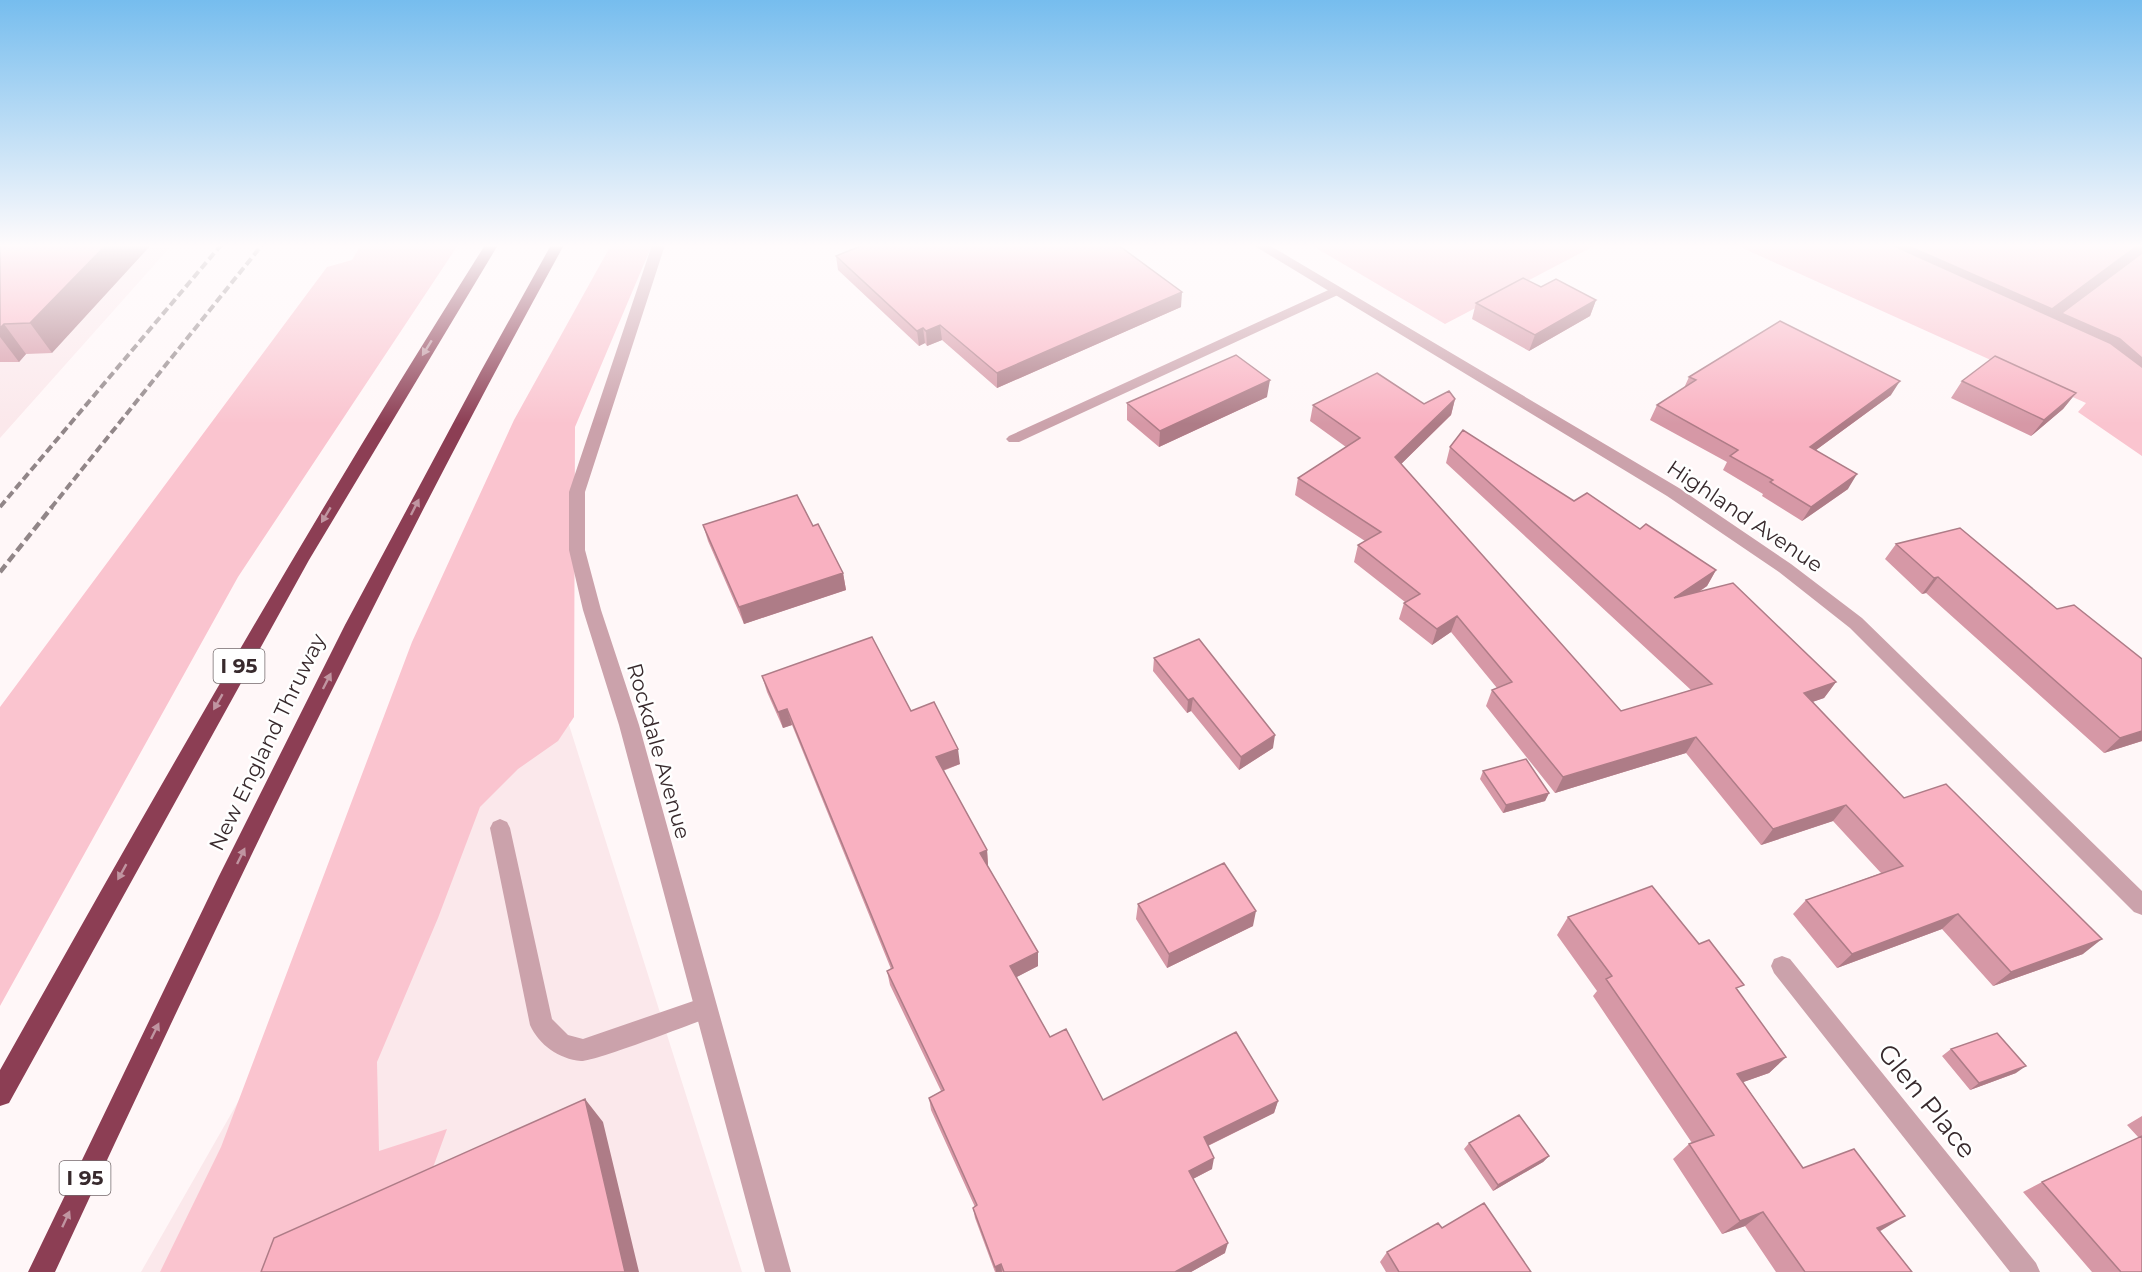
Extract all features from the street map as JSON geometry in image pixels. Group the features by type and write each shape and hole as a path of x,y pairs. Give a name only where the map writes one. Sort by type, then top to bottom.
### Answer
{"highway":[{"name":"I 95","path":"0,1094 294,570 411,373 455,304"},
{"name":"New England Thruway","path":"41,1272 130,1084 392,553 525,304"}],"street":[{"name":"Rockdale Avenue","path":"640,304 577,492 577,550 592,610 629,725 777,1272"},
{"path":"1014,439 1306,304"},
{"name":"Highland Avenue","path":"1357,304 1673,492 1785,568 1856,624 2142,905"},
{"path":"2031,304 2115,341 2142,364"},
{"path":"2053,314 2066,304"},
{"path":"500,828 542,1025 562,1045 583,1050 705,1008"},
{"name":"Glen Place","path":"1782,966 2027,1272"}],"shaded area":[{"path":"0,304 119,304 0,438"},
{"path":"299,304 419,304 238,577 0,1006 0,707"},
{"path":"578,304 627,304 575,427 574,717 558,741 518,769 480,807 438,918 377,1062 379,1151 447,1129 431,1173 282,1272 160,1272 221,1147 412,642 514,420"},
{"path":"1412,304 1483,304 1445,324"},
{"path":"1867,304 2142,304 2142,456 2078,412 2086,403"},
{"path":"564,709 742,1272 141,1272 445,739"}],"building":[{"path":"0,304 48,304 30,323 4,324 0,328"},
{"path":"888,304 1154,304 997,373 940,325 926,331 923,328 917,331"},
{"path":"1479,304 1588,304 1535,335"},
{"path":"1780,321 1900,381 1810,447 1857,474 1811,507 1770,482 1773,480 1730,456 1738,450 1657,405 1696,380 1689,377"},
{"path":"1236,355 1270,380 1160,431 1127,403"},
{"path":"1995,356 2076,393 2044,420 1962,381"},
{"path":"1377,373 1424,404 1449,391 1455,399 1395,457 1621,711 1712,684 1450,447 1463,430 1574,501 1587,493 1640,529 1646,524 1716,570 1674,598 1733,583 1836,682 1804,693 1904,798 1946,784 2102,939 2011,972 1958,914 1852,954 1806,900 1903,866 1846,805 1773,829 1696,737 1563,777 1492,690 1512,682 1457,616 1437,629 1404,603 1420,594 1358,545 1381,532 1298,478 1360,438 1313,405"},
{"path":"797,495 813,526 818,524 843,573 739,607 703,525"},
{"path":"1960,528 2057,609 2074,605 2142,659 2142,731 2120,738 1938,577 1934,578 1896,544"},
{"path":"872,637 911,711 934,702 958,749 936,757 987,850 980,853 1038,952 1010,966 1050,1037 1066,1029 1103,1100 1236,1032 1278,1101 1204,1137 1214,1158 1189,1171 1228,1243 1175,1272 1004,1272 1001,1264 995,1267 973,1208 977,1205 929,1098 944,1090 887,971 893,968 787,709 778,712 762,676"},
{"path":"1199,639 1275,735 1241,757 1193,698 1188,700 1154,658"},
{"path":"1526,759 1549,793 1506,805 1483,771"},
{"path":"1224,863 1256,911 1169,954 1138,904"},
{"path":"1652,886 1699,944 1709,940 1744,985 1736,988 1786,1057 1737,1074 1803,1168 1854,1149 1905,1216 1877,1228 1912,1272 1805,1272 1763,1212 1740,1221 1689,1144 1714,1135 1606,979 1612,976 1568,917"},
{"path":"1997,1033 2026,1066 1979,1083 1951,1049"},
{"path":"585,1099 625,1272 261,1272 274,1238"},
{"path":"1519,1115 1549,1156 1498,1185 1469,1143"},
{"path":"2142,1136 2142,1272 2121,1272 2042,1182"},
{"path":"1484,1203 1531,1272 1399,1272 1387,1252 1438,1223 1442,1228"}],"railway":[{"path":"0,507 171,304"},
{"path":"51,508 214,304"},
{"path":"0,572 52,507"}]}
